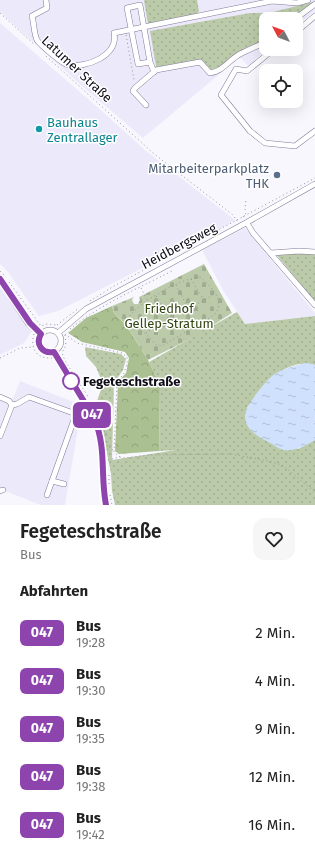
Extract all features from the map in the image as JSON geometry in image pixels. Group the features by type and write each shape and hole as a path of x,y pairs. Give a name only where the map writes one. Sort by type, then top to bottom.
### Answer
{"main road":[{"path":"2,278 27,319 39,332"}],"street":[{"path":"46,0 46,8 32,16 37,40 66,65 80,66 102,58 110,51 115,39 114,33 144,28 264,1 297,3 308,0"},
{"path":"303,13 315,4"},
{"path":"150,62 138,64 127,8 140,5 150,62 154,72"},
{"path":"303,26 315,16"},
{"path":"146,105 133,91 156,70 200,62 210,72 214,72 219,70 238,55 259,45"},
{"path":"265,56 247,71 236,69 221,95 250,131 265,143 295,146 315,131"},
{"name":"Heidbergsweg","path":"58,333 86,309 315,184"},
{"path":"247,222 253,233 315,305"},
{"path":"271,253 299,251 315,252"},
{"path":"55,354 61,344 58,333 49,330 39,332 38,341 40,348 46,352 55,354 90,410 98,427 103,447 103,485 106,505"},
{"path":"0,397 9,401 12,405"},
{"path":"12,405 17,404 29,397 76,414 47,495"},
{"path":"0,436 12,405"},
{"path":"52,481 64,484"}],"path":[{"name":"Latumer Straße","path":"0,13 39,50"},
{"path":"126,34 134,80"},
{"name":"Latumer Straße","path":"45,55 153,154 234,215 237,220"},
{"path":"144,271 315,178"},
{"path":"243,217 246,213 246,200"},
{"path":"114,452 117,383 124,373 127,364 127,357 122,353 77,343 65,334 78,322 94,312 174,270"},
{"path":"0,271 2,278"},
{"path":"200,277 210,285 218,297 218,312 162,346 157,345 131,320 130,315 147,300 190,278 200,277"},
{"path":"190,278 204,300"},
{"path":"8,281 41,326 47,324 57,325"},
{"path":"176,285 188,308"},
{"path":"141,287 147,300"},
{"path":"146,334 168,318 204,300 214,293"},
{"path":"156,296 168,318"},
{"path":"32,347 34,334 39,332"},
{"path":"0,358 25,346 32,347 39,355 43,357 51,358 55,354"},
{"path":"108,446 120,457"},
{"path":"108,460 120,457 124,458 151,455 231,454 282,465 315,492"}],"shaded area":[{"path":"0,0 315,0 315,11 303,20 303,12 259,12 260,56 248,66 240,57 143,138 82,86 0,12"},
{"path":"0,23 146,151 235,220 58,311 39,316 8,272 0,264"},
{"path":"245,228 315,313 315,316 245,324 224,292 202,250"},
{"path":"0,288 32,331 24,343 0,355"},
{"path":"20,381 76,403 81,411 65,505 41,505 0,489 0,394 13,399"}],"green space":[{"path":"144,0 197,0 199,11 197,14 148,24"},
{"path":"313,2 301,12 273,12"},
{"path":"250,13 259,13 259,43 240,51 214,69 210,70 199,60 156,67 154,66 156,66 150,31"},
{"path":"276,254 315,254 315,302"},
{"name":"Friedhof Gellep-Stratum","path":"204,264 232,313 196,336 148,360 126,325 114,313 112,306 134,297 132,300 134,304 138,304 140,300 139,297"},
{"path":"112,306 114,313 126,325 148,360 160,385 159,451 119,454 115,451 118,382 126,373 129,358 125,352 82,342 68,333 86,318"},
{"path":"237,312 245,324 315,316 315,365 294,365 284,369 267,383 247,408 298,449 315,440 315,505 115,505 111,474 97,401 103,384 96,367 86,356 85,347 121,354 126,359 123,370 114,383 112,460 176,450 159,451 160,385 149,362"}],"water":[{"path":"307,363 315,365 315,440 296,449 283,450 251,431 246,422 246,412 256,395 272,376 284,369"}],"bus line":[{"name":"047","path":"0,279 30,323 41,334 38,341 40,348 46,352 54,352 94,418 103,447 103,485 106,505"}],"place":[{"name":"Bauhaus Zentrallager","path":"39,129"},
{"name":"Mitarbeiterparkplatz THK","path":"277,175"},
{"name":"Fegeteschstraße","path":"71,381"}]}
